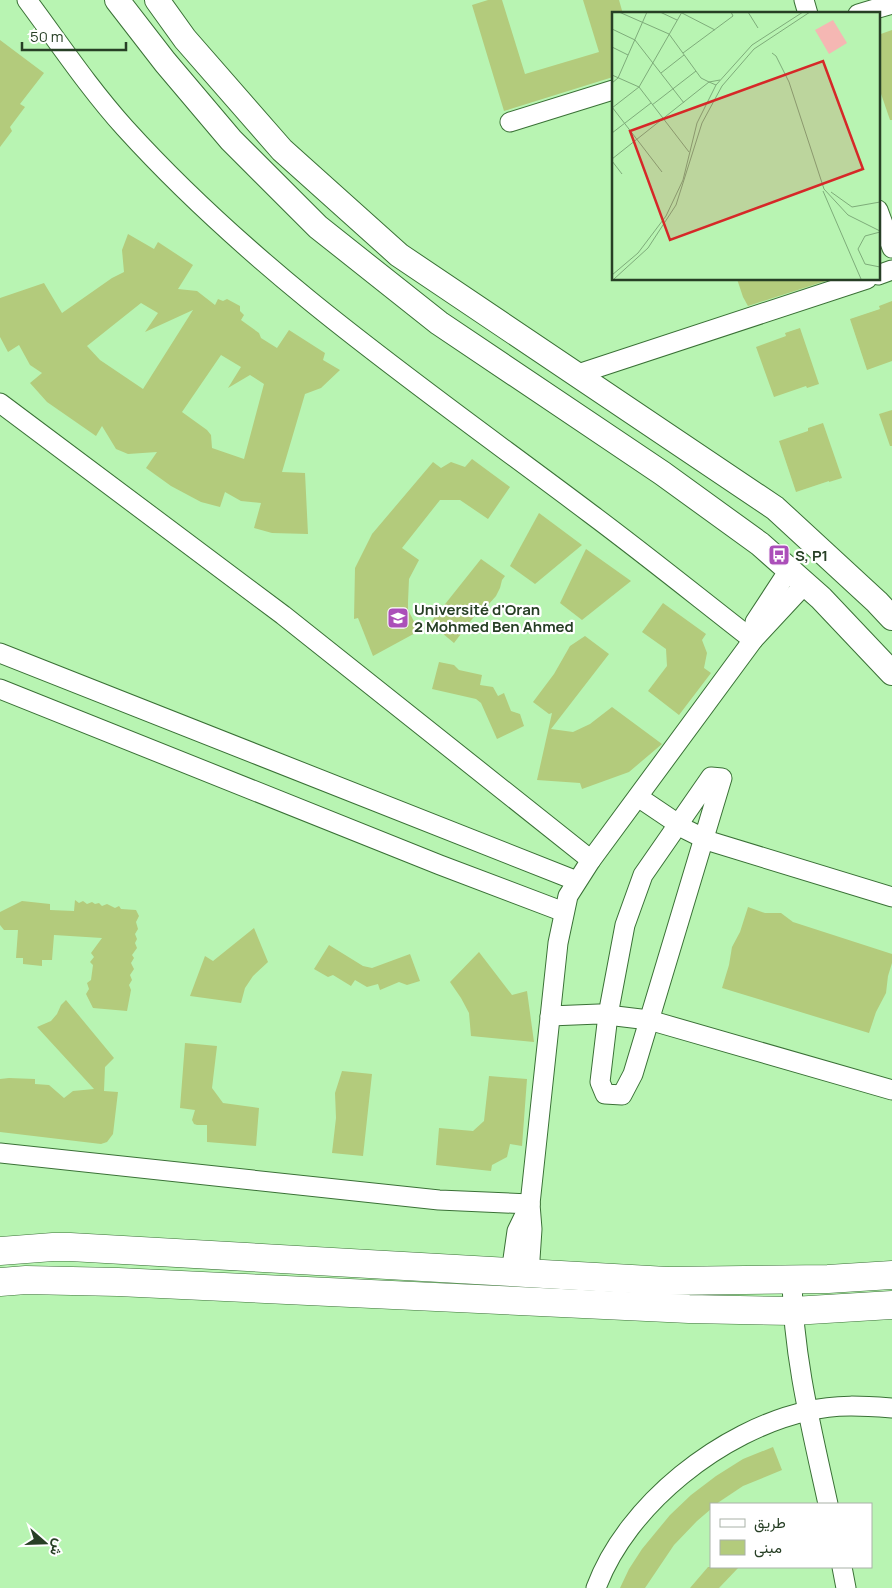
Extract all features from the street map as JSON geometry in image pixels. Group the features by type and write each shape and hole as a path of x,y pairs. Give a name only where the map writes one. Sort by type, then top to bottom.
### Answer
{"highway":[{"path":"0,1244 666,1281 792,1280 892,1275"},
{"path":"0,1252 53,1246"},
{"path":"0,1282 26,1280 118,1282 679,1309 793,1311 892,1305"}],"main road":[{"path":"116,0 231,140 318,227 439,323 662,473 760,544 821,598 892,673"},
{"path":"157,0 185,39 282,150 399,255 775,508 892,618"}],"street":[{"path":"27,0 96,94 126,128 226,230 270,270 425,392 592,514 753,640"},
{"path":"865,12 892,4"},
{"path":"510,122 612,90"},
{"path":"880,215 892,248"},
{"path":"880,274 892,270"},
{"path":"578,374 864,280"},
{"path":"0,403 283,615 591,860"},
{"path":"520,1273 532,1229 530,1204 550,1016 558,943 568,896 591,860 753,640 755,622 797,577"},
{"path":"0,652 577,881"},
{"path":"0,689 440,865 564,912"},
{"path":"711,777 722,778 704,838 633,1074 622,1095 605,1094 600,1082 608,1015 625,925 643,875 711,777"},
{"path":"638,797 678,824 704,838 892,897"},
{"path":"550,1016 608,1015 649,1020 892,1090"},
{"path":"0,1153 439,1200 530,1204"},
{"path":"792,1280 793,1311 808,1411 828,1503"},
{"path":"596,1588 617,1547 636,1520 662,1492 701,1460 740,1437 770,1423 808,1411 839,1406 892,1408"},
{"path":"842,1568 846,1588"}],"building":[{"path":"488,0 502,0 525,74 599,52 583,0 619,0 622,12 612,12 612,77 504,111 472,5"},
{"path":"892,30 892,120 890,120 880,91 880,34"},
{"path":"0,40 44,73 20,104 25,107 10,127 12,131 0,147"},
{"path":"128,234 154,249 158,242 193,265 178,289 197,291 215,305 218,299 223,301 227,299 240,306 240,311 244,315 241,320 259,333 261,338 277,348 289,330 325,353 323,360 340,370 321,388 305,394 282,472 305,473 308,534 272,533 254,528 261,503 241,501 225,492 220,507 201,502 171,486 146,468 157,452 128,454 116,449 102,426 96,436 47,402 30,383 42,373 30,365 19,345 8,352 0,337 0,298 44,283 62,313 112,278 124,272 122,250","holes":["141,303 158,313 145,332 193,310 143,389 100,360 87,346","221,355 241,367 228,388 250,375 264,384 244,459 212,448 211,435 207,430 182,412"]},
{"path":"737,280 829,280 748,306"},
{"path":"892,301 892,361 867,370 850,319 880,309 879,306"},
{"path":"800,328 819,384 807,388 806,386 774,397 756,347 786,336 785,333"},
{"path":"892,410 892,446 890,446 879,414"},
{"path":"823,423 842,478 796,492 779,441 808,431 808,428"},
{"path":"472,459 510,487 488,519 460,500 440,500 402,548 419,560 409,579 408,610 419,631 373,656 358,618 354,619 355,568 372,534 433,462 441,468 451,462 465,467"},
{"path":"539,513 582,545 535,584 510,566"},
{"path":"586,549 631,581 582,620 560,603"},
{"path":"481,559 505,576 496,596 476,614 454,643 430,623"},
{"path":"663,603 706,634 702,640 707,653 704,668 711,673 679,715 648,691 667,666 666,649 642,632"},
{"path":"585,636 609,654 551,729 573,732 590,724 612,707 662,744 629,772 582,789 580,783 537,780 552,713 549,714 533,702 554,674 570,646"},
{"path":"439,662 454,665 459,670 482,675 480,685 493,687 498,696 504,693 511,711 520,714 524,726 497,739 481,703 476,699 432,689"},
{"path":"75,900 79,903 83,901 87,904 92,902 95,904 99,903 102,906 107,904 115,908 119,906 121,909 136,910 139,916 136,922 138,929 135,934 137,939 135,943 137,948 132,955 134,958 131,963 134,969 130,975 132,980 129,985 131,990 127,1011 93,1008 86,994 89,989 87,983 91,980 93,965 90,962 94,957 91,953 102,938 54,935 52,960 42,960 42,966 23,964 23,958 16,958 18,930 4,930 0,925 0,912 22,901 50,904 50,910 74,911"},
{"path":"748,907 765,913 781,913 793,922 892,954 886,993 876,1012 869,1033 722,988 732,947 740,932"},
{"path":"254,928 268,962 253,976 245,988 241,1003 190,996 205,956 213,961"},
{"path":"329,945 363,966 372,968 410,954 420,981 407,985 399,982 380,990 378,984 367,987 355,980 351,986 333,975 328,977 314,969"},
{"path":"479,952 512,995 527,991 534,1042 471,1036 469,1013 450,982"},
{"path":"66,1000 114,1058 105,1067 104,1091 118,1092 113,1134 107,1142 101,1144 0,1132 0,1079 35,1079 35,1084 49,1085 64,1098 73,1091 94,1089 37,1027 51,1021"},
{"path":"185,1043 217,1046 212,1088 223,1103 259,1108 256,1146 207,1142 207,1125 194,1124 192,1120 195,1110 180,1108"},
{"path":"342,1071 372,1074 363,1156 332,1153 336,1118 335,1093"},
{"path":"489,1076 527,1079 522,1146 510,1144 507,1157 492,1165 491,1171 436,1165 439,1128 473,1131 484,1121"},
{"path":"773,1447 782,1470 743,1486 718,1503 710,1503 710,1510 674,1545 645,1588 620,1588 642,1549 670,1515 691,1495 743,1459"},
{"path":"708,1567 738,1568 719,1588 690,1588"}],"place":[{"name":"S, P1","path":"779,555"},
{"name":"Université d'Oran 2 Mohmed Ben Ahmed","path":"398,618"}]}
